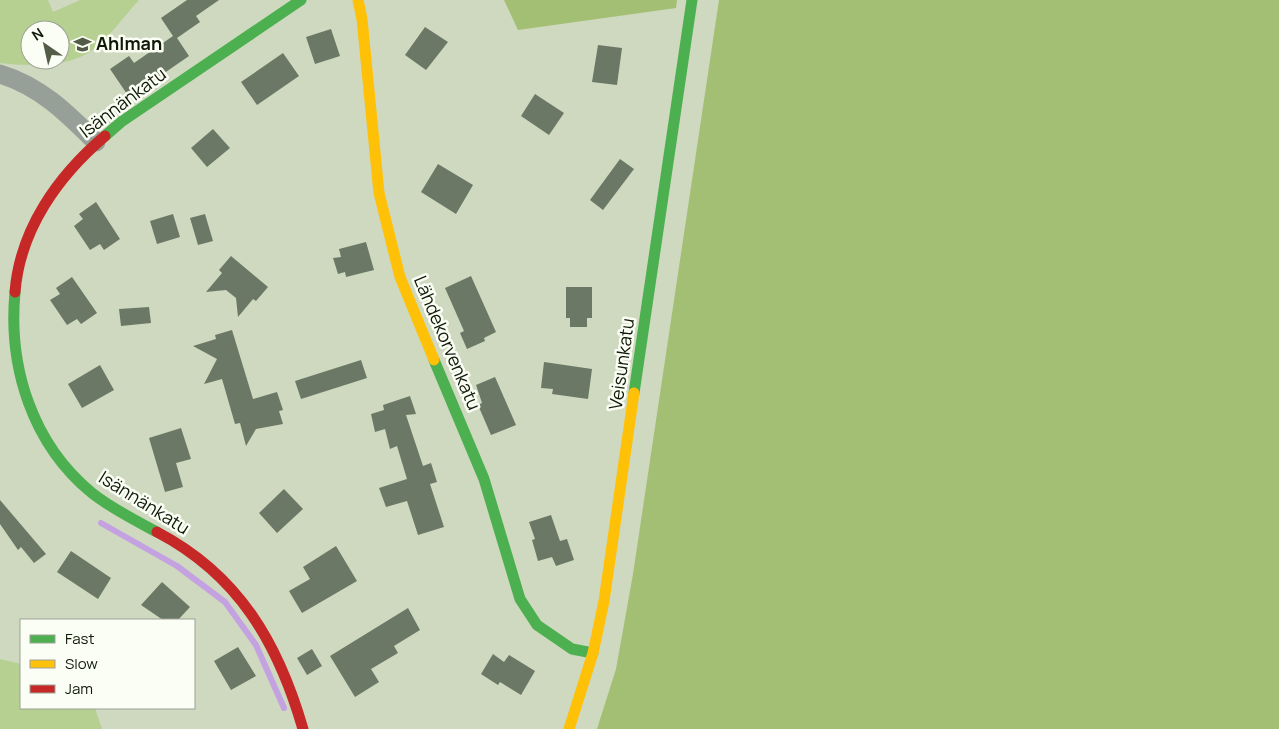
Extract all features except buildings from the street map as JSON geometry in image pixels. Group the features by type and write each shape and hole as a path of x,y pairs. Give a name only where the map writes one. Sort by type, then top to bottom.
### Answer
{"street":[{"name":"Isännänkatu","path":"301,0 121,122 96,142 71,168 42,207 23,245 16,266 12,289 14,339 23,394 36,423 51,449 70,473 96,498 200,557 235,591 254,616 279,660 303,729"},
{"name":"Lähdekorvenkatu","path":"358,0 362,18 379,193 403,284 484,479 520,599 537,625 572,648 593,653"},
{"name":"Veisunkatu","path":"569,729 593,653 604,601 692,0"},
{"path":"0,74 26,83 44,94 96,142"}],"green space":[{"name":"Ahlman","path":"0,0 48,0 53,12 80,0 139,0 104,40 81,57 70,60 70,20 20,20 20,65 0,63"},
{"path":"504,0 677,0 676,8 518,30"},
{"path":"719,0 1279,0 1279,729 597,729 616,669 633,574"},
{"path":"0,659 20,664 20,709 95,709 102,729 0,729"}],"waterway":[{"path":"101,523 177,566 225,602 256,645 284,708"}],"traffic: fast":[{"path":"105,136 121,122 301,0"},
{"path":"634,393 692,0"},
{"path":"15,292 14,320 20,376 39,428 71,473 92,493 157,532"},
{"path":"434,360 484,479 520,599 537,625 572,649 593,653"}],"traffic: slow":[{"path":"358,0 362,19 379,193 400,277 434,360"},
{"path":"569,729 593,653 604,601 634,393"}],"traffic: jam":[{"path":"15,292 18,269 25,247 44,205 72,168 105,136"},
{"path":"157,532 186,549 211,569 233,591 251,614 281,668 303,729"}],"place":[{"name":"Ahlman","path":"82,44"}]}
